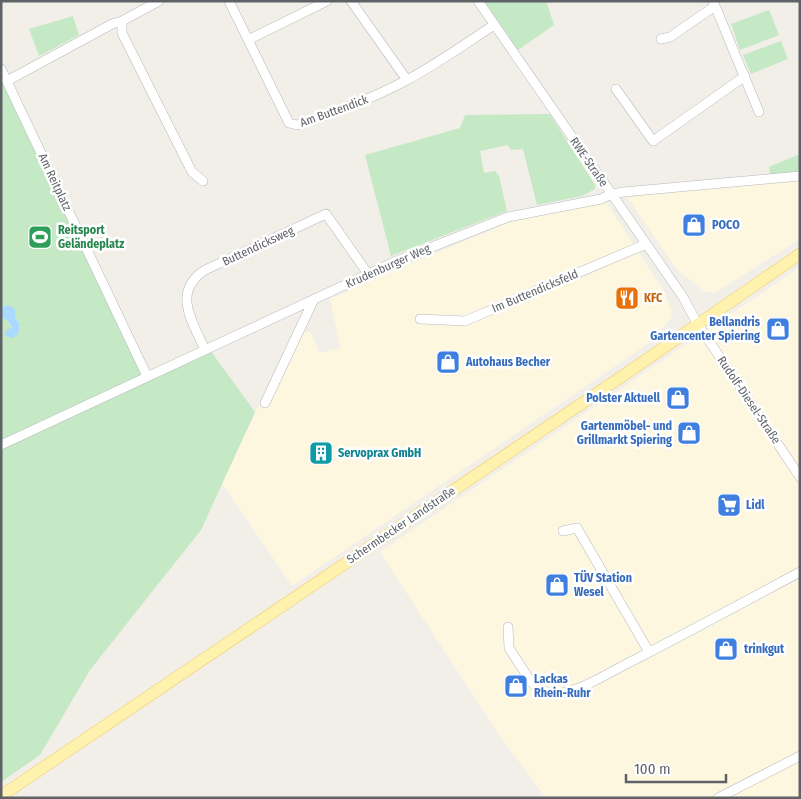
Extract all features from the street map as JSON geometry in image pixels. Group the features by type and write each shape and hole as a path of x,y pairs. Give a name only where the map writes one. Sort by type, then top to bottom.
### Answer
{"main road":[{"name":"Schermbecker Landstraße","path":"1,796 800,254"}],"street":[{"path":"7,81 112,24 122,21 159,1"},
{"name":"Am Buttendick","path":"229,1 292,125 333,114 407,80 494,25"},
{"path":"248,40 326,1"},
{"path":"351,1 407,80"},
{"name":"RWE-Straße","path":"478,1 683,296 697,323"},
{"path":"661,39 670,37 714,4 759,112"},
{"path":"122,21 122,33 192,172 203,181"},
{"name":"Am Reitplatz","path":"1,69 147,376"},
{"path":"616,89 653,141 744,76"},
{"name":"Krudenburger Weg","path":"1,445 368,274 508,217 601,199 611,194 800,176"},
{"name":"Buttendicksweg","path":"205,350 188,308 186,295 190,282 205,270 326,214 368,274"},
{"name":"Im Buttendicksfeld","path":"420,319 465,321 646,244"},
{"path":"265,403 314,299"},
{"name":"Rudolf-Diesel-Straße","path":"697,323 800,477"},
{"path":"563,531 577,528 649,652"},
{"path":"508,627 509,648 531,682 541,690 554,693 571,690 599,678 800,572"},
{"path":"718,798 800,756"}],"shaded area":[{"path":"800,179 800,239 715,293 704,292 675,267 626,195"},
{"path":"603,201 606,202 665,293 671,309 672,317 669,321 650,342 636,352 292,586 222,483 296,328 311,333 319,353 340,348 330,299 510,222"},
{"path":"800,267 800,798 546,798 499,735 380,552"}],"green space":[{"path":"484,1 546,1 554,25 518,50"},
{"path":"769,10 779,35 740,50 731,24"},
{"path":"73,16 79,35 39,56 29,29"},
{"path":"781,41 788,59 751,74 743,55"},
{"path":"1,74 146,376 210,350 255,412 201,530 90,670 40,755 1,782 1,318 7,320 16,334 19,331 20,324 6,305 1,308"},
{"path":"550,114 595,185 595,189 582,196 537,205 523,149 511,150 508,145 480,151 484,173 495,171 499,176 507,211 391,256 365,155 460,128 465,115"},
{"path":"800,154 800,172 770,175 769,167"}],"water":[{"path":"6,305 15,310 15,317 20,324 18,334 13,338 5,336 5,332 12,327 7,320 1,318 1,308"}],"place":[{"name":"POCO","path":"694,225"},
{"name":"Reitsport Geländeplatz","path":"40,237"},
{"name":"KFC","path":"627,298"},
{"name":"Bellandris Gartencenter Spiering","path":"778,329"},
{"name":"Autohaus Becher","path":"448,362"},
{"name":"Polster Aktuell","path":"678,398"},
{"name":"Gartenmöbel- und Grillmarkt Spiering","path":"689,433"},
{"name":"Servoprax GmbH","path":"321,453"},
{"name":"Lidl","path":"729,505"},
{"name":"TÜV Station Wesel","path":"557,585"},
{"name":"trinkgut","path":"726,649"},
{"name":"Lackas Rhein-Ruhr","path":"516,686"}]}
